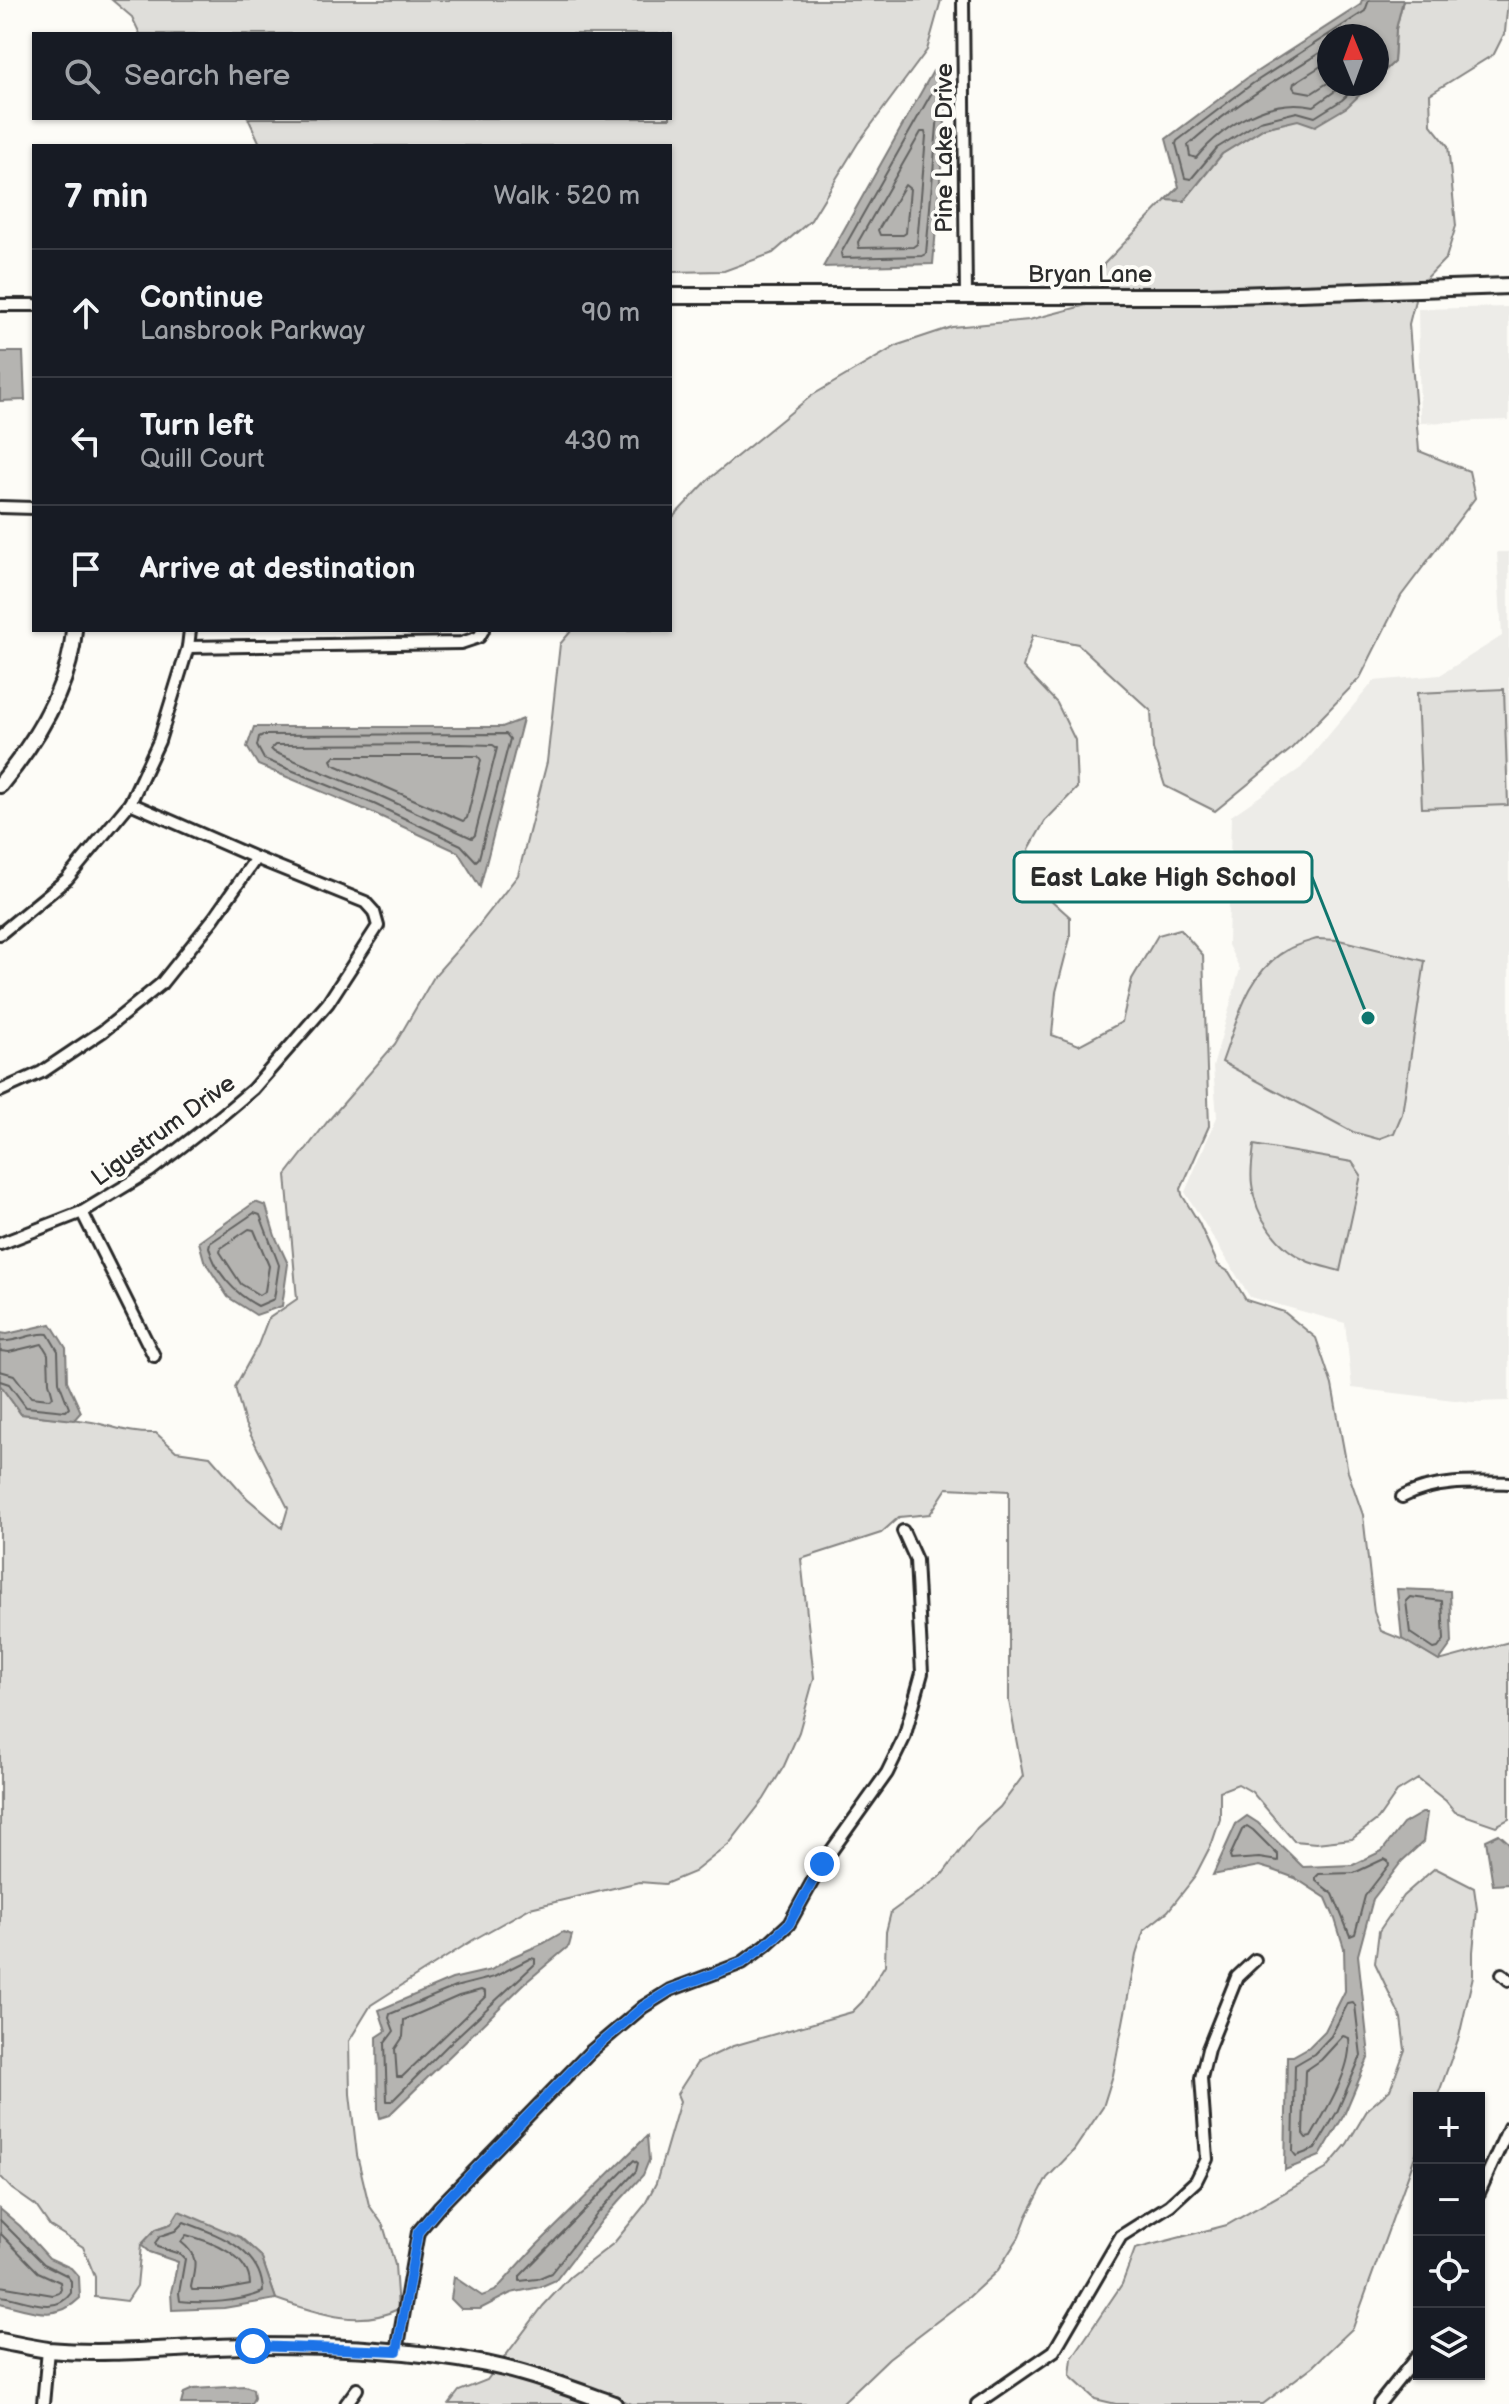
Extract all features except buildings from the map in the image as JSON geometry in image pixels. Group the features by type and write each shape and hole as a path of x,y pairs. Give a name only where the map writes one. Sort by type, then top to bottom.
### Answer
{"street":[{"name":"Pine Lake Drive","path":"963,0 966,295"},
{"name":"Bryan Lane","path":"672,296 1204,296 1509,286"},
{"path":"0,305 32,305"},
{"path":"0,507 32,508"},
{"path":"0,785 17,764 52,707 71,655 74,632"},
{"path":"0,934 67,879 130,803 159,741 190,632"},
{"path":"188,647 461,643 479,637 482,632"},
{"name":"Ligustrum Drive","path":"0,1244 82,1212 150,1171 253,1089 328,1003 378,926 374,912 365,902 130,803"},
{"path":"0,1091 42,1072 103,1031 161,984 214,918 256,858"},
{"path":"82,1212 154,1356"},
{"path":"1402,1497 1417,1489 1458,1482 1509,1483"},
{"path":"397,2351 418,2232 440,2206 590,2052 643,2007 670,1990 742,1963 789,1924 822,1864 887,1773 904,1738 922,1673 916,1560 903,1531"},
{"path":"978,2404 1054,2351 1121,2236 1170,2205 1196,2181 1207,2159 1201,2078 1208,2049 1237,1977 1255,1960"},
{"path":"1485,2180 1509,2127"},
{"path":"0,2341 48,2350 253,2346 397,2351 488,2364 551,2381 614,2404"},
{"path":"43,2404 48,2350"},
{"path":"1379,2404 1413,2362"},
{"path":"346,2404 357,2389"}],"shaded area":[{"path":"112,0 941,0 927,50 858,143 811,220 773,253 724,271 672,272 672,144 260,144 249,120 672,120 672,32 139,32 132,17"},
{"path":"1403,0 1508,0 1505,32 1494,54 1430,94 1431,125 1448,146 1456,226 1446,258 1422,283 1101,290 1104,264 1166,200 1184,201 1222,154 1264,128 1347,106 1358,96 1389,96 1389,67 1394,62 1396,29"},
{"path":"1416,296 1409,324 1419,451 1469,471 1475,498 1401,596 1360,678 1290,750 1215,811 1165,786 1153,749 1151,711 1078,644 1033,635 1023,667 1057,703 1075,740 1077,788 1045,821 1029,849 1041,891 1070,917 1070,938 1056,992 1052,1035 1079,1045 1122,1022 1132,979 1158,935 1180,929 1203,955 1209,1126 1181,1189 1182,1195 1218,1265 1229,1272 1246,1300 1284,1312 1316,1338 1332,1385 1348,1472 1363,1515 1374,1612 1381,1631 1406,1641 1439,1661 1509,1642 1509,1819 1496,1826 1455,1812 1418,1779 1397,1792 1378,1819 1352,1839 1316,1843 1294,1841 1252,1792 1238,1784 1220,1791 1220,1819 1194,1878 1168,1911 1144,1930 1136,1955 1113,2075 1103,2107 1074,2150 1047,2178 1019,2237 998,2270 969,2297 889,2358 841,2404 632,2404 552,2375 501,2362 543,2306 570,2277 614,2243 644,2206 656,2183 680,2101 677,2094 697,2063 733,2046 852,2012 862,2002 885,1965 886,1932 891,1912 942,1875 977,1828 1000,1807 1023,1776 1009,1701 1009,1491 947,1488 930,1514 899,1517 881,1533 801,1559 814,1678 799,1732 784,1766 764,1799 729,1844 694,1872 665,1884 639,1882 530,1908 371,2005 349,2041 350,2094 357,2155 369,2205 383,2225 395,2265 398,2309 368,2318 353,2318 321,2313 276,2299 261,2256 240,2237 171,2224 156,2229 141,2245 137,2286 127,2301 95,2297 95,2277 83,2247 50,2226 36,2206 0,2176 0,1385 21,1414 156,1433 176,1451 210,1456 247,1498 282,1528 288,1508 245,1424 235,1387 268,1319 297,1299 286,1175 395,1044 435,975 518,875 547,762 560,644 570,632 672,632 672,518 709,479 811,396 898,345 952,327 1029,320 1098,302 1204,303"},
{"path":"1509,307 1509,420 1420,423 1418,309"},
{"path":"1497,552 1509,552 1509,1401 1471,1402 1352,1388 1345,1323 1250,1297 1185,1192 1217,1117 1213,1067 1240,969 1228,945 1231,816 1301,768 1374,681 1440,675 1502,636"},
{"path":"1504,689 1508,805 1422,808 1417,693"},
{"path":"1317,939 1339,940 1425,961 1402,1114 1394,1133 1378,1139 1353,1132 1222,1062 1245,999 1262,971 1287,950"},
{"path":"1254,1145 1352,1162 1361,1175 1340,1271 1313,1263 1287,1249 1263,1220 1254,1196 1251,1174"},
{"path":"1435,1868 1474,1888 1477,1909 1473,1976 1459,2037 1439,2092 1413,2092 1413,2162 1353,2328 1313,2366 1263,2404 1116,2404 1095,2399 1070,2376 1072,2358 1122,2284 1135,2249 1227,2225 1326,2169 1347,2144 1368,2109 1390,2090 1405,2050 1401,2018 1375,1963 1379,1931 1403,1896"},
{"path":"493,2372 596,2404 449,2404 459,2391 487,2380"}],"water":[{"path":"1362,0 1403,0 1396,29 1394,62 1389,67 1389,24 1331,24 1360,5"},
{"path":"1317,33 1317,96 1358,96 1347,107 1315,126 1298,120 1264,128 1222,154 1184,201 1166,200 1179,187 1166,139 1247,78"},
{"path":"933,71 949,71 933,264 823,267"},
{"path":"0,352 23,352 25,400 0,401"},
{"path":"523,719 480,887 458,852 258,765 247,747 254,727 502,727"},
{"path":"255,1202 266,1206 288,1264 282,1306 256,1315 228,1297 204,1260 199,1242"},
{"path":"51,1324 66,1348 67,1381 81,1412 74,1420 21,1414 0,1385 0,1333"},
{"path":"1397,1589 1450,1591 1452,1643 1439,1661 1402,1639"},
{"path":"1427,1813 1423,1842 1402,1861 1373,1899 1358,1955 1369,2056 1344,2115 1320,2156 1285,2170 1287,2056 1309,2047 1325,2031 1345,1991 1344,1948 1326,1898 1295,1878 1259,1866 1213,1875 1236,1824 1247,1816 1303,1867 1353,1865 1382,1851 1403,1824"},
{"path":"1499,1834 1509,1843 1509,1884 1493,1885 1486,1840"},
{"path":"563,1932 572,1935 569,1946 525,1983 389,2115 380,2118 377,2037 386,2031 379,2010 452,1979 491,1970"},
{"path":"647,2136 649,2160 643,2175 603,2219 556,2280 511,2293 480,2309 461,2309 451,2299 454,2277 482,2296 495,2291"},
{"path":"0,2209 49,2258 71,2268 79,2277 80,2298 71,2306 42,2312 0,2303"},
{"path":"179,2211 240,2237 261,2256 276,2299 224,2308 172,2310 171,2292 178,2262 149,2252 141,2245 156,2229 171,2224"},
{"path":"245,2386 253,2389 251,2404 181,2404 184,2393 193,2389"}],"place":[{"name":"East Lake High School","path":"1368,1018"}],"route":[{"path":"253,2346 397,2351 418,2232 440,2206 590,2052 643,2007 670,1990 742,1963 766,1945 789,1924 822,1864"}]}
